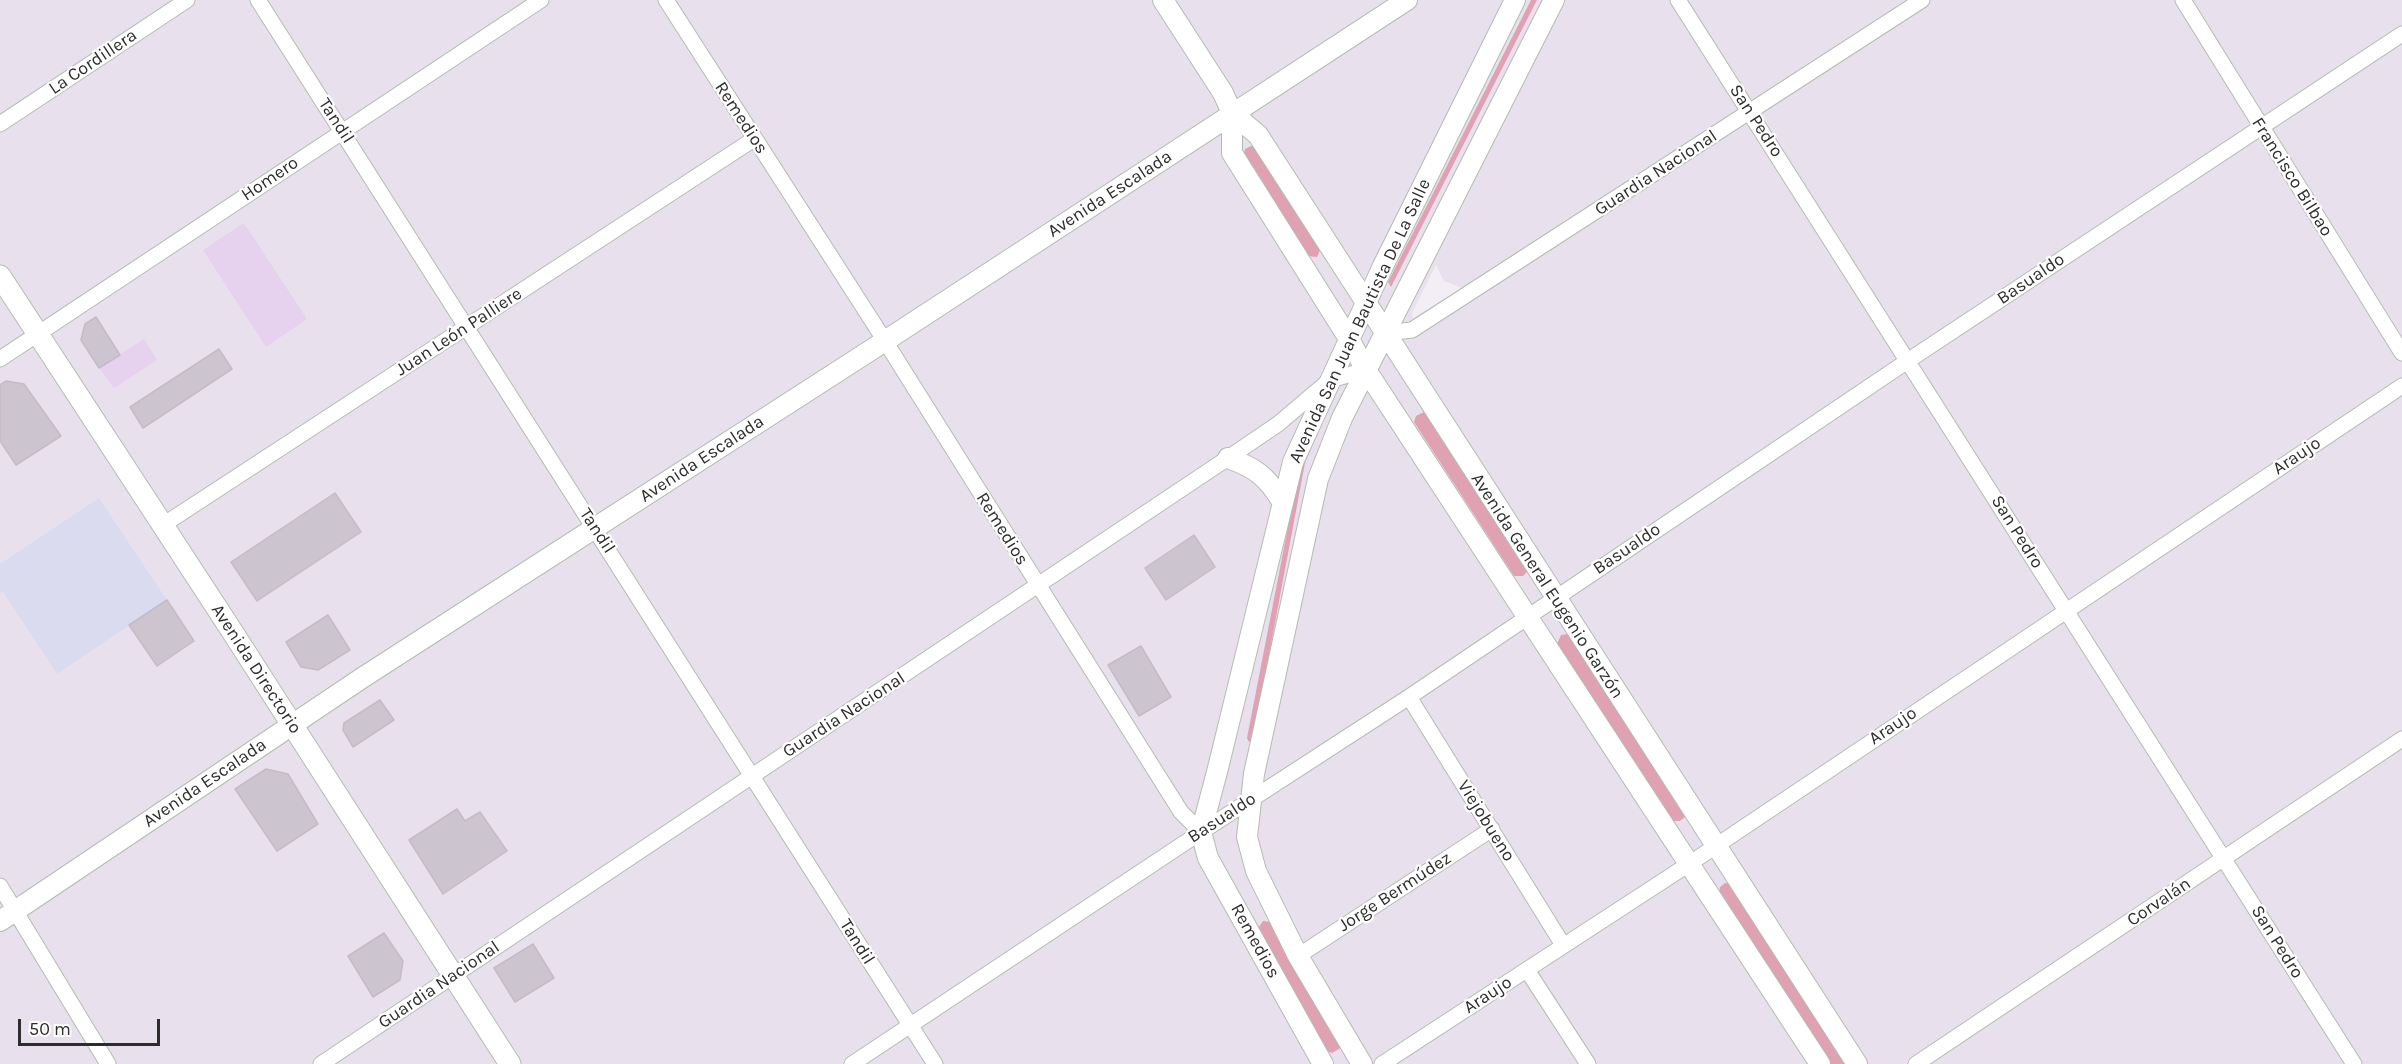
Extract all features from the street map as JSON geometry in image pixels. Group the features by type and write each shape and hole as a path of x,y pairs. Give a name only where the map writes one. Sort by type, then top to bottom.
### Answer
{"main road":[{"name":"Avenida Directorio","path":"0,276 510,1064"}],"street":[{"name":"La Cordillera","path":"0,124 187,0"},
{"name":"Tandil","path":"258,0 596,528 934,1064"},
{"name":"Homero","path":"0,359 541,0"},
{"name":"Remedios","path":"666,0 885,341 1181,812 1201,832 1208,858 1323,1064"},
{"name":"Avenida General Eugenio Garzón","path":"1163,0 1223,93 1232,113 1232,153 1349,339 1366,370 1820,1064"},
{"name":"Avenida Escalada","path":"8,916 371,671 885,341 1407,0"},
{"name":"Avenida San Juan Bautista De La Salle","path":"1201,832 1282,501 1296,454 1383,266 1515,0"},
{"name":"Avenida San Juan Bautista De La Salle","path":"1250,800 1318,479 1342,418 1554,0"},
{"name":"San Pedro","path":"1678,0 1909,360 2354,1064"},
{"name":"Guardia Nacional","path":"1385,333 1412,330 1922,0"},
{"name":"Francisco Bilbao","path":"2183,0 2402,353"},
{"name":"Basualdo","path":"852,1064 1409,697 1527,615 2402,34"},
{"name":"Avenida General Eugenio Garzón","path":"1232,113 1258,135 1857,1064"},
{"name":"Juan León Palliere","path":"163,525 754,139"},
{"name":"Guardia Nacional","path":"321,1064 1228,458 1278,424 1330,380 1366,370"},
{"name":"Araujo","path":"1382,1064 1689,864 2402,386"},
{"path":"1228,458 1252,467 1272,485 1282,501"},
{"name":"Viejobueno","path":"1409,697 1563,945"},
{"name":"Corvalán","path":"1916,1064 2402,739"},
{"name":"Remedios","path":"1250,800 1247,837 1256,871 1298,956 1362,1064"},
{"name":"Jorge Bermúdez","path":"1298,956 1492,829"},
{"path":"0,886 8,916 108,1064"},
{"path":"1527,970 1588,1064"}],"shaded area":[{"path":"1531,0 1537,0 1391,287 1388,282"},
{"path":"1251,146 1256,147 1321,248 1317,257 1307,256 1243,156 1245,149"},
{"path":"244,223 307,319 266,347 203,250"},
{"path":"1436,265 1444,281 1462,288 1413,318 1412,313"},
{"path":"144,339 157,360 114,388 99,368"},
{"path":"1329,406 1305,463 1253,740 1249,742 1247,738 1300,465"},
{"path":"1424,412 1527,568 1523,576 1514,576 1414,422 1416,416"},
{"path":"99,498 167,600 57,674 3,592 0,593 0,564"},
{"path":"1569,634 1685,812 1685,817 1680,821 1672,821 1557,644 1561,635"},
{"path":"1725,883 1731,884 1846,1064 1829,1064 1719,894 1720,887"},
{"path":"1263,921 1271,922 1341,1045 1332,1053 1325,1050 1259,931"}],"building":[{"path":"96,317 120,355 99,368 81,340 85,324"},
{"path":"219,349 232,369 143,428 130,407"},
{"path":"6,381 24,384 61,436 16,465 0,441 0,385"},
{"path":"335,493 361,532 257,601 231,562"},
{"path":"1194,535 1215,567 1166,600 1145,568"},
{"path":"167,600 194,641 157,666 129,625"},
{"path":"328,615 350,650 318,670 301,667 286,642"},
{"path":"1141,646 1171,697 1139,716 1108,665"},
{"path":"380,700 394,720 353,747 343,730 344,723"},
{"path":"266,769 288,774 318,824 277,851 235,789"},
{"path":"457,809 465,821 480,812 507,851 443,894 409,840"},
{"path":"384,933 403,961 400,980 373,997 348,956"},
{"path":"533,944 554,978 515,1002 494,968"}]}
